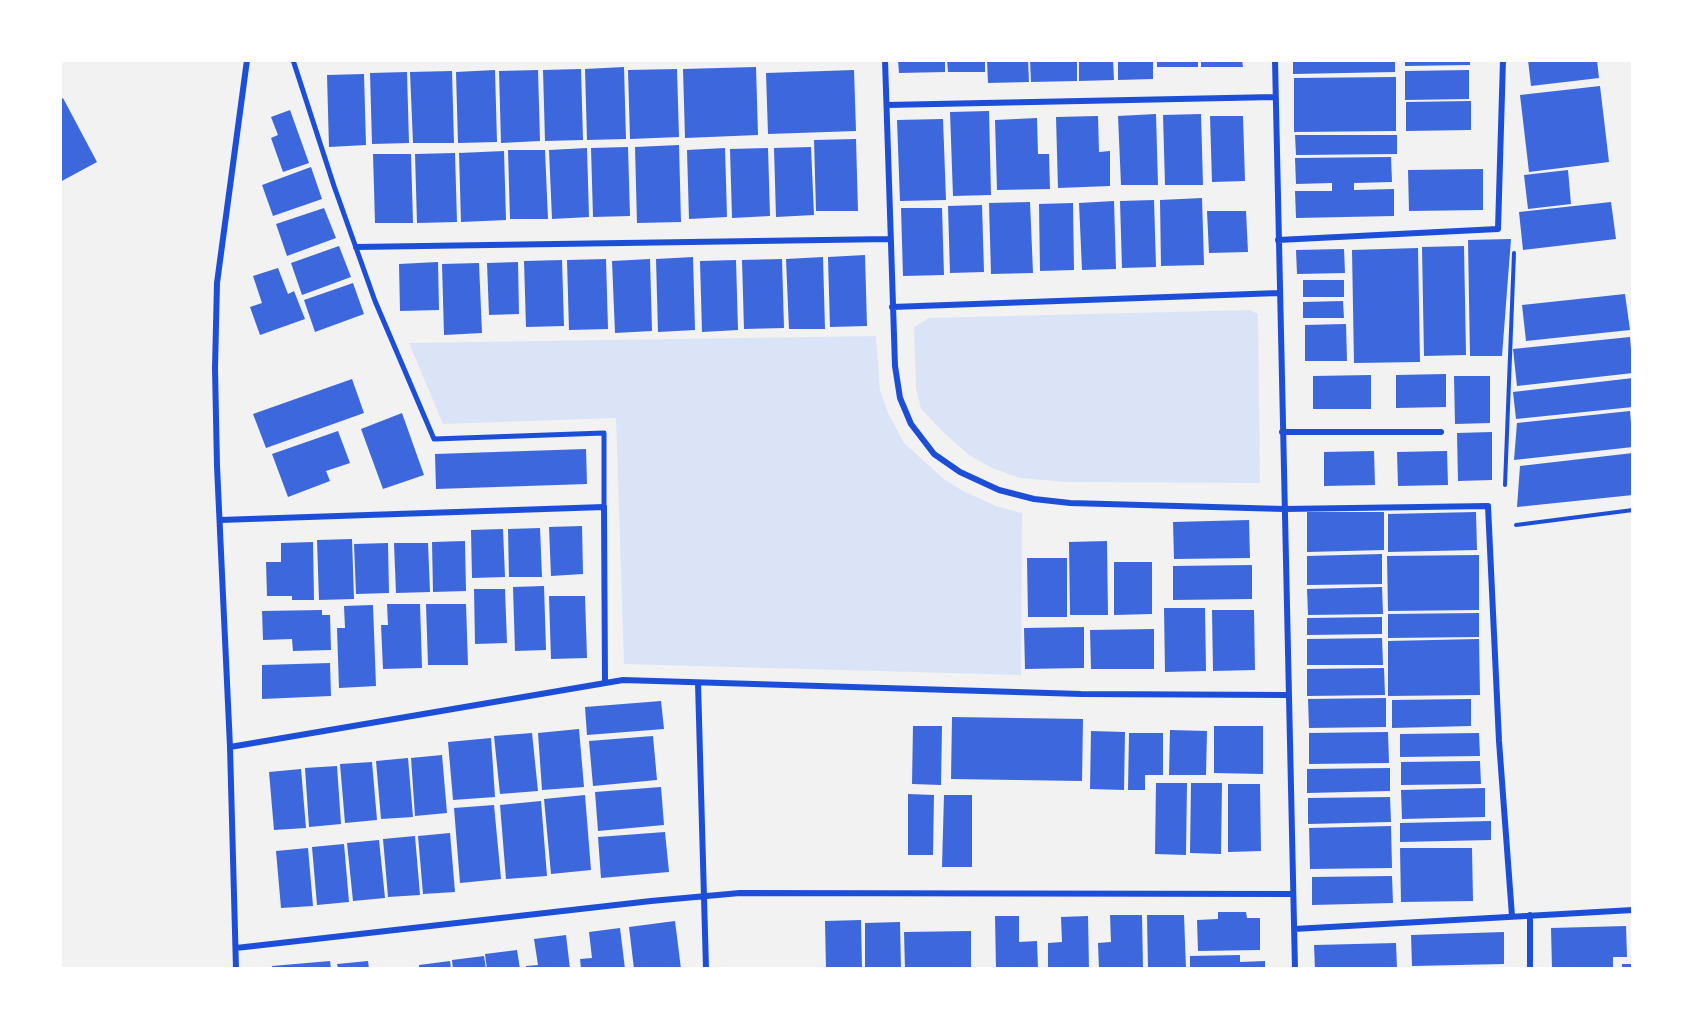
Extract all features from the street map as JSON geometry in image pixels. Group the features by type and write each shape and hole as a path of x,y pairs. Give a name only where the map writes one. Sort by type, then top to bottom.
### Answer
{"street":[{"path":"236,969 230,747 215,378 216,283 247,60"},
{"path":"293,60 375,301 434,439 604,433 605,683"},
{"path":"885,60 895,366 900,398 911,424 934,454 960,472 999,490 1034,499 1070,503 1284,508 1488,506 1499,741 1512,916"},
{"path":"1275,60 1295,969"},
{"path":"1278,240 1498,229 1503,60"},
{"path":"887,105 1275,97"},
{"path":"356,247 890,239"},
{"path":"892,307 1279,293"},
{"path":"1282,432 1441,432"},
{"path":"220,520 604,507"},
{"path":"230,747 623,680 1081,694 1288,695"},
{"path":"698,683 706,969"},
{"path":"236,948 740,893 1293,894"},
{"path":"1294,929 1633,909"},
{"path":"1530,915 1530,969"}],"path":[{"path":"1515,525 1633,510"}],"shaded area":[{"path":"1250,310 1258,314 1260,483 1066,482 1020,478 992,468 969,455 921,409 916,389 914,327 929,318"},
{"path":"876,336 880,390 888,413 904,443 944,479 963,491 996,506 1022,513 1021,675 624,664 616,418 443,424 409,343"}],"building":[{"path":"898,60 945,60 945,72 899,73"},
{"path":"947,60 985,60 985,72 948,72"},
{"path":"987,60 1028,60 1029,82 988,83"},
{"path":"1030,60 1077,60 1077,81 1031,82"},
{"path":"1079,60 1113,60 1114,80 1079,81"},
{"path":"1118,60 1153,60 1153,79 1118,80"},
{"path":"1157,60 1198,60 1198,67 1157,67"},
{"path":"1201,60 1242,60 1243,67 1201,67"},
{"path":"1293,60 1395,60 1395,72 1293,74"},
{"path":"1405,60 1470,60 1470,65 1405,66"},
{"path":"1528,60 1597,60 1599,78 1531,86"},
{"path":"624,67 626,139 587,140 585,69"},
{"path":"756,67 758,135 685,138 683,69"},
{"path":"581,69 583,140 545,141 543,70"},
{"path":"677,69 679,137 630,139 628,70"},
{"path":"495,70 497,142 458,143 456,72"},
{"path":"538,70 540,141 501,143 499,71"},
{"path":"854,70 856,131 768,134 766,73"},
{"path":"1469,70 1469,99 1405,100 1405,71"},
{"path":"452,71 454,143 413,143 410,72"},
{"path":"407,72 409,143 372,144 370,73"},
{"path":"364,74 366,145 329,147 327,75"},
{"path":"1396,77 1396,131 1294,132 1294,78"},
{"path":"1600,86 1609,162 1529,172 1520,95"},
{"path":"63,98 97,162 60,182 60,100"},
{"path":"1471,101 1471,130 1406,131 1406,102"},
{"path":"290,110 309,163 283,172 271,138 278,135 271,117"},
{"path":"989,111 991,195 953,196 950,112"},
{"path":"1156,114 1158,185 1121,185 1118,116"},
{"path":"1201,114 1203,185 1165,185 1163,115"},
{"path":"1098,116 1099,152 1110,151 1110,186 1058,188 1056,117"},
{"path":"1210,116 1243,116 1245,181 1212,182"},
{"path":"1037,118 1038,154 1049,154 1050,189 997,190 995,120"},
{"path":"943,119 946,200 900,201 897,120"},
{"path":"1295,135 1397,135 1397,154 1296,155"},
{"path":"856,139 858,211 816,211 814,140"},
{"path":"679,145 681,222 637,223 635,147"},
{"path":"628,147 630,216 593,217 591,148"},
{"path":"811,147 814,215 776,217 774,148"},
{"path":"587,148 589,217 552,219 549,150"},
{"path":"725,148 727,217 689,219 687,150"},
{"path":"768,148 770,216 732,218 730,149"},
{"path":"508,150 545,150 548,219 510,219"},
{"path":"504,151 506,220 461,222 459,153"},
{"path":"455,153 457,222 417,223 415,154"},
{"path":"373,154 411,154 413,223 375,223"},
{"path":"1391,157 1392,182 1354,183 1354,190 1394,189 1394,216 1296,218 1295,191 1332,191 1332,183 1296,184 1295,158"},
{"path":"311,167 322,199 273,216 262,185"},
{"path":"1483,169 1483,210 1409,211 1408,170"},
{"path":"1568,170 1571,204 1528,209 1524,175"},
{"path":"1202,198 1204,265 1161,266 1160,200"},
{"path":"1154,200 1156,267 1122,268 1120,201"},
{"path":"1114,201 1116,269 1082,270 1079,203"},
{"path":"1030,202 1033,273 991,274 989,203"},
{"path":"1611,202 1616,239 1523,250 1519,212"},
{"path":"1073,203 1074,270 1040,271 1039,204"},
{"path":"982,205 984,272 950,273 948,206"},
{"path":"324,208 336,238 287,256 276,224"},
{"path":"901,208 942,208 944,275 903,276"},
{"path":"1207,211 1246,211 1248,252 1209,253"},
{"path":"1511,239 1502,356 1470,356 1468,240"},
{"path":"339,246 351,277 302,295 291,263"},
{"path":"1464,246 1466,355 1424,356 1422,247"},
{"path":"1418,248 1420,362 1354,363 1352,250"},
{"path":"1344,249 1345,273 1297,274 1296,250"},
{"path":"865,255 867,326 830,327 828,257"},
{"path":"693,257 695,330 658,332 656,259"},
{"path":"823,257 825,329 789,329 786,259"},
{"path":"606,259 608,329 569,330 567,260"},
{"path":"650,259 652,331 615,333 612,261"},
{"path":"782,259 784,328 744,329 742,260"},
{"path":"562,260 564,326 526,327 524,261"},
{"path":"736,260 738,330 702,332 700,261"},
{"path":"438,262 439,310 400,311 399,264"},
{"path":"518,262 519,314 489,315 487,263"},
{"path":"479,263 482,333 444,335 442,264"},
{"path":"278,268 288,294 294,291 305,319 260,335 250,307 262,303 253,276"},
{"path":"1303,280 1344,280 1344,297 1303,297"},
{"path":"353,283 364,314 315,332 304,300"},
{"path":"1625,294 1630,330 1526,341 1522,305"},
{"path":"1343,301 1344,318 1303,318 1303,302"},
{"path":"1346,324 1347,361 1305,361 1305,325"},
{"path":"1630,337 1633,373 1517,386 1513,349"},
{"path":"1446,374 1446,407 1396,408 1396,375"},
{"path":"1371,375 1371,409 1313,409 1313,376"},
{"path":"1454,376 1490,376 1490,423 1455,424"},
{"path":"1633,378 1633,407 1516,419 1513,392"},
{"path":"352,379 364,413 266,448 253,414"},
{"path":"1630,411 1633,447 1514,460 1517,423"},
{"path":"402,413 424,475 383,489 361,429"},
{"path":"338,431 350,463 326,471 330,481 288,497 272,454"},
{"path":"1492,432 1492,480 1458,481 1457,433"},
{"path":"586,449 587,484 436,489 435,454"},
{"path":"1374,451 1375,485 1324,486 1324,452"},
{"path":"1447,451 1448,485 1398,486 1397,452"},
{"path":"1633,453 1633,495 1517,507 1520,466"},
{"path":"1307,512 1384,512 1384,550 1307,552"},
{"path":"1476,512 1477,550 1388,552 1388,514"},
{"path":"1249,520 1250,558 1174,559 1173,522"},
{"path":"582,526 583,574 551,576 549,527"},
{"path":"540,528 542,577 509,577 508,529"},
{"path":"503,529 505,577 472,578 471,530"},
{"path":"352,539 354,599 319,600 317,540"},
{"path":"465,541 466,591 433,592 432,542"},
{"path":"1107,541 1108,615 1070,615 1069,542"},
{"path":"313,542 314,600 292,600 292,596 267,596 266,562 281,562 281,543"},
{"path":"388,543 389,593 356,594 354,544"},
{"path":"394,543 428,543 430,592 396,593"},
{"path":"1382,554 1382,584 1307,585 1307,556"},
{"path":"1479,555 1479,610 1388,611 1387,556"},
{"path":"1027,558 1067,558 1067,617 1028,617"},
{"path":"1114,562 1152,562 1152,614 1114,615"},
{"path":"1252,565 1252,599 1173,600 1173,566"},
{"path":"544,586 546,650 515,651 513,587"},
{"path":"1382,587 1383,614 1308,615 1307,589"},
{"path":"474,589 505,589 507,643 475,644"},
{"path":"549,596 585,596 587,658 551,659"},
{"path":"387,604 420,604 422,668 383,669 381,625 388,625"},
{"path":"426,604 466,604 468,665 428,665"},
{"path":"373,605 376,686 339,688 337,628 345,628 344,606"},
{"path":"1164,608 1205,608 1206,671 1165,672"},
{"path":"322,610 322,615 330,615 331,650 293,651 292,639 263,640 262,611"},
{"path":"1212,610 1254,610 1255,670 1213,671"},
{"path":"1479,613 1479,637 1388,638 1388,614"},
{"path":"1382,617 1382,634 1307,635 1307,618"},
{"path":"1084,627 1084,668 1025,669 1024,628"},
{"path":"1154,629 1154,669 1091,669 1090,630"},
{"path":"1382,638 1383,665 1307,665 1307,639"},
{"path":"1479,639 1480,695 1388,696 1388,641"},
{"path":"330,663 331,696 262,699 262,665"},
{"path":"1384,668 1385,695 1307,696 1307,669"},
{"path":"1386,698 1386,727 1309,728 1308,699"},
{"path":"1471,699 1471,726 1392,728 1392,700"},
{"path":"661,701 664,729 587,735 585,707"},
{"path":"952,717 1083,719 1082,781 951,779"},
{"path":"913,726 942,726 941,785 912,784"},
{"path":"1214,726 1263,726 1263,774 1214,773"},
{"path":"579,729 584,787 542,790 538,733"},
{"path":"1170,730 1207,731 1206,775 1169,775"},
{"path":"1091,731 1125,732 1124,790 1090,789"},
{"path":"1388,732 1389,763 1309,764 1309,733"},
{"path":"532,733 538,791 500,794 494,736"},
{"path":"1129,733 1163,733 1163,775 1145,775 1145,790 1128,790"},
{"path":"1479,733 1480,756 1400,757 1400,734"},
{"path":"653,736 657,780 593,786 589,741"},
{"path":"491,738 495,797 453,800 448,742"},
{"path":"442,755 447,813 415,816 411,758"},
{"path":"408,758 413,817 381,819 376,761"},
{"path":"1480,761 1481,784 1401,785 1401,762"},
{"path":"372,762 377,820 345,823 340,764"},
{"path":"337,766 341,824 309,827 305,768"},
{"path":"1390,768 1390,791 1307,793 1307,769"},
{"path":"301,769 306,828 274,830 269,772"},
{"path":"1156,783 1187,783 1186,855 1155,854"},
{"path":"1191,783 1222,783 1221,854 1190,853"},
{"path":"1228,784 1260,784 1261,851 1228,852"},
{"path":"661,787 664,825 598,831 595,792"},
{"path":"1485,788 1485,817 1402,819 1401,790"},
{"path":"908,794 934,795 933,855 908,855"},
{"path":"585,795 591,870 551,874 544,799"},
{"path":"944,795 972,795 972,867 942,867"},
{"path":"1390,797 1391,822 1308,824 1308,798"},
{"path":"541,801 547,876 506,879 500,805"},
{"path":"494,805 501,879 460,883 454,808"},
{"path":"1491,821 1491,840 1400,842 1400,823"},
{"path":"1391,826 1392,868 1310,869 1309,828"},
{"path":"665,832 669,872 601,878 598,837"},
{"path":"450,833 455,892 423,894 418,836"},
{"path":"415,836 420,895 388,897 383,839"},
{"path":"379,840 385,898 353,901 347,843"},
{"path":"344,844 349,902 317,905 312,847"},
{"path":"308,848 313,906 281,908 276,851"},
{"path":"1400,848 1472,848 1473,901 1401,902"},
{"path":"1392,876 1393,903 1312,905 1312,877"},
{"path":"1218,912 1246,912 1247,918 1260,918 1260,950 1198,951 1197,920 1218,919"},
{"path":"1110,915 1142,915 1143,969 1099,969 1098,943 1111,942"},
{"path":"1147,915 1184,915 1186,969 1148,969"},
{"path":"995,916 1019,916 1019,942 1037,941 1038,969 996,969"},
{"path":"1088,916 1089,969 1048,969 1048,943 1062,942 1061,917"},
{"path":"861,920 862,969 826,969 825,921"},
{"path":"675,921 681,969 634,969 629,927"},
{"path":"900,922 901,969 865,969 865,923"},
{"path":"1626,926 1627,957 1613,957 1613,969 1552,969 1551,928"},
{"path":"620,928 625,969 581,969 580,959 592,958 589,932"},
{"path":"971,931 971,969 905,969 904,932"},
{"path":"1504,932 1504,964 1412,966 1411,935"},
{"path":"566,935 570,969 526,969 526,966 538,965 534,939"},
{"path":"1396,943 1397,969 1315,969 1314,945"},
{"path":"517,950 520,969 487,969 485,954"},
{"path":"1240,955 1240,962 1265,961 1265,969 1190,969 1190,956"},
{"path":"484,956 486,969 453,969 452,960"},
{"path":"330,961 331,969 272,969 272,966"},
{"path":"368,961 369,969 338,969 337,964"},
{"path":"450,961 451,969 419,969 419,965"},
{"path":"1622,964 1633,964 1633,969 1622,969"}]}
